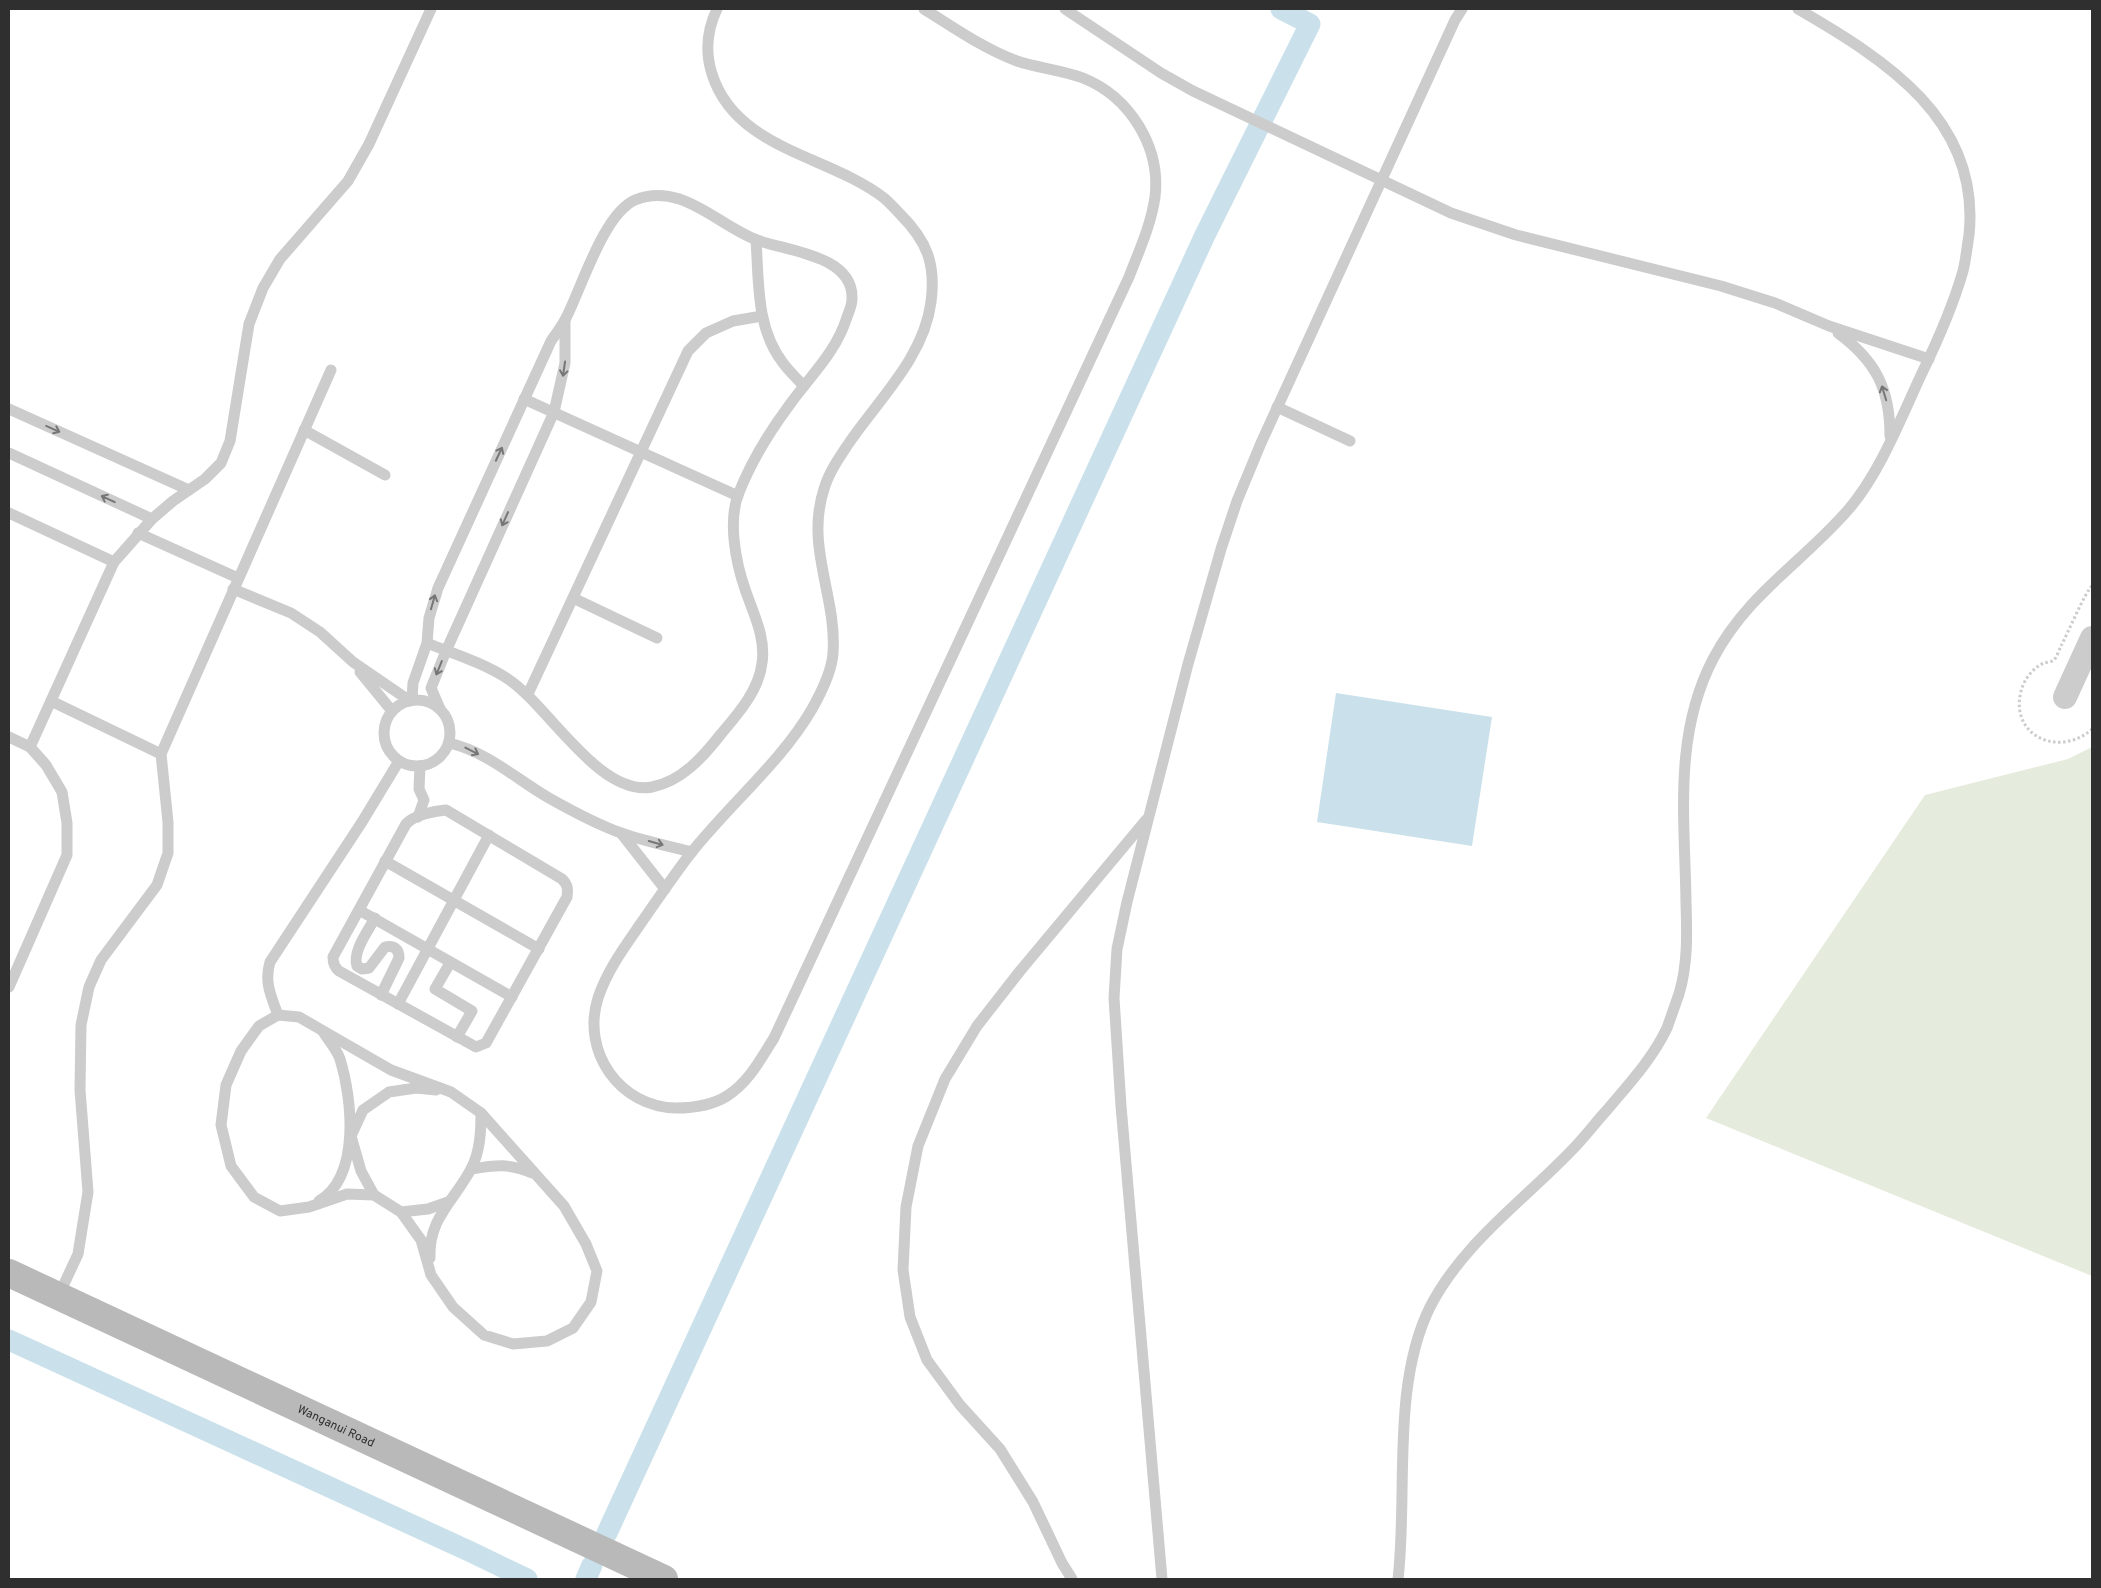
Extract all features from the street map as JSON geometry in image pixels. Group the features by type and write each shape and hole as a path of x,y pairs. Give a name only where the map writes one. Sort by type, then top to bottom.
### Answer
{"street":[{"path":"2065,697 2092,638"},
{"name":"Wanganui Road","path":"9,1273 664,1579"}],"lane":[{"path":"30,747 114,562 152,519 205,479 221,463 230,441 249,324 263,288 280,259 348,181 369,144 432,9"},
{"path":"717,9 709,28 708,60 717,88 734,112 760,134 791,151 848,176 884,198 914,228 927,249 933,276 931,306 922,335 904,368 834,465 824,487 818,514 818,549 833,630 833,656 824,684 812,708 793,738 692,852 665,889 608,973 597,1002 594,1024 598,1050 612,1079 632,1096 661,1108 697,1108 725,1097 750,1076 774,1038 1129,277 1147,232 1155,196 1155,166 1145,136 1130,111 1111,94 1083,78 1016,60 979,42 924,9"},
{"path":"1065,9 1161,73 1194,91 1451,213 1516,235 1721,286 1775,303 1829,326 1929,359"},
{"path":"1162,1579 1122,1116 1114,998 1117,949 1188,664 1221,549 1237,501 1277,407 1381,179 1455,20 1462,9"},
{"path":"1398,1579 1408,1388 1415,1345 1428,1310 1447,1278 1469,1250 1509,1209 1571,1151 1642,1066 1666,1030 1680,988 1687,950 1683,769 1688,732 1698,694 1714,658 1733,627 1757,596 1822,538 1851,508 1872,476 1929,359 1951,308 1965,266 1971,210 1967,175 1957,149 1940,120 1916,92 1888,68 1839,32 1798,9"},
{"path":"411,701 413,682 427,643 429,618 438,588 551,341 565,320 603,237 618,214 632,201 651,196 668,195 688,202 756,240 814,256 837,268 851,285 853,301 844,327 830,355 768,434 738,496 734,509 738,564 744,588 757,619 762,663 754,688 740,711 691,768 672,780 649,787 630,785 596,767 563,734 528,694 508,679 485,667 427,643"},
{"path":"756,240 758,292 767,336 783,363 804,386"},
{"path":"528,694 688,351 706,333 733,321 762,316"},
{"path":"440,709 427,702 411,701 400,704 392,711 387,719 384,738 387,747 399,761 420,766 438,759 449,743 450,729 448,721 440,709 431,688 554,412 565,362 565,320"},
{"path":"1829,326 1855,345 1873,366 1883,389 1890,415 1890,441"},
{"path":"58,1297 78,1254 88,1192 80,1090 81,1025 89,987 101,960 157,885 168,853 168,822 161,754 235,583 331,370"},
{"path":"524,399 738,496"},
{"path":"1277,407 1350,441"},
{"path":"9,409 189,490"},
{"path":"304,430 385,475"},
{"path":"9,452 152,519"},
{"path":"9,513 114,562"},
{"path":"138,533 291,614 320,632 353,662 411,701"},
{"path":"573,598 657,638"},
{"path":"353,662 392,711"},
{"path":"51,701 161,754"},
{"path":"9,737 30,747 46,765 62,792 68,823 67,855 9,987"},
{"path":"449,743 465,747 494,762 547,797 587,819 621,833 692,852"},
{"path":"278,1015 267,984 267,972 270,962 362,822 399,761"},
{"path":"418,817 424,800 419,790 420,766"},
{"path":"446,810 562,879 567,884 567,897 539,949 483,1045 476,1047 339,971 335,968 333,962 333,957 406,824 418,817 446,810"},
{"path":"1072,1579 1062,1563 1033,1502 1000,1449 960,1405 927,1360 910,1317 903,1270 906,1207 918,1146 945,1079 977,1026 1020,971 1149,817"},
{"path":"621,833 665,889"},
{"path":"398,1004 488,835"},
{"path":"385,861 539,949"},
{"path":"359,910 512,997"},
{"path":"375,918 356,954 355,961 357,966 362,969 369,968 385,947 391,946 399,952 399,958 381,995"},
{"path":"450,963 435,989 472,1011 457,1037"},
{"path":"321,1029 339,1057 348,1094 351,1136 361,1171 374,1195 401,1212 421,1240 431,1275 453,1307 484,1335 513,1344 547,1341 573,1328 591,1302 596,1271 586,1244 564,1206 481,1113 451,1092 391,1070 321,1029 299,1017 278,1015 259,1026 241,1051 226,1086 221,1125 231,1166 254,1197 280,1210 309,1207 347,1194 374,1195"},
{"path":"309,1207 328,1196 342,1173 351,1136 363,1110 389,1092 416,1088 451,1092"},
{"path":"431,1275 430,1249 436,1223 471,1169 481,1139 481,1113"},
{"path":"471,1169 496,1165 517,1166 537,1176"},
{"path":"401,1212 428,1209 448,1202"}],"green space":[{"path":"2092,747 2092,1276 1706,1118 1925,795 2068,759"}],"water":[{"path":"1336,693 1492,717 1472,846 1317,822"}],"waterway":[{"path":"607,1533 1205,235 1310,24 1281,9"},
{"path":"9,1340 527,1579"},
{"path":"586,1579 592,1565"}]}
